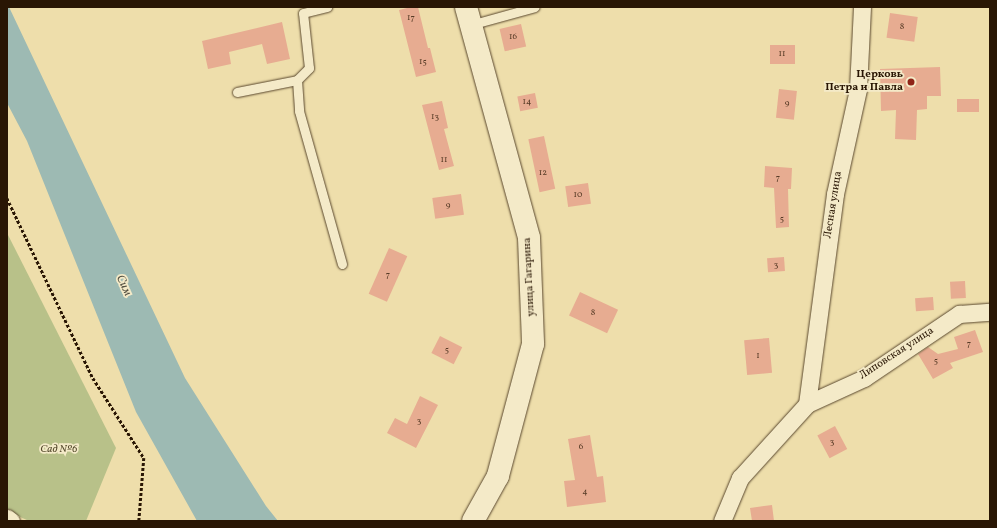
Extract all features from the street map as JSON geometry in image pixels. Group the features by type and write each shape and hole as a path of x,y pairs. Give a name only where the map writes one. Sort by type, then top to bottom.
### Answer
{"street":[{"name":"Лесная улица","path":"807,404 835,194 858,89 862,7"},
{"name":"улица Гагарина","path":"468,16 530,238 532,344 498,476 473,521"},
{"name":"Липовская улица","path":"722,521 740,478 807,404 864,378 959,314 990,312"},
{"path":"7,518 11,521"}],"lane":[{"path":"237,92 297,80 309,68 303,13 326,7"},
{"path":"468,16 534,7"},
{"path":"297,80 298,111 342,264"}],"path":[{"path":"7,198 93,378 144,458 139,521"}],"green space":[{"name":"Сад №6","path":"7,233 116,448 86,521 29,521 7,511"}],"water":[{"name":"Сим","path":"7,7 9,7 185,378 266,506 278,521 197,521 136,412 27,141 7,103"}],"building":[{"path":"418,7 428,48 430,48 436,72 416,77 399,10"},
{"path":"890,13 918,17 914,42 887,38"},
{"path":"282,22 290,59 267,64 262,44 229,52 231,64 208,69 202,41"},
{"path":"521,24 526,46 505,51 500,29"},
{"path":"770,45 795,45 795,64 770,64"},
{"name":"Церковь Петра и Павла","path":"940,67 941,96 927,96 927,109 917,110 916,140 895,139 896,110 881,111 880,69"},
{"path":"779,89 797,91 794,120 776,118"},
{"path":"535,93 538,108 520,111 517,96"},
{"path":"957,99 979,99 979,112 957,112"},
{"path":"442,101 448,128 444,129 454,166 439,170 422,105"},
{"path":"544,136 555,189 540,192 528,139"},
{"path":"765,166 792,168 791,189 788,189 789,227 776,228 774,188 764,187"},
{"path":"588,183 591,204 568,207 565,186"},
{"path":"461,194 464,215 435,219 432,198"},
{"path":"389,248 407,256 387,302 369,294"},
{"path":"784,257 785,271 768,272 767,258"},
{"path":"965,281 966,298 951,299 950,282"},
{"path":"580,292 618,310 607,333 569,316"},
{"path":"933,297 934,310 916,311 915,298"},
{"path":"975,330 983,352 950,363 953,368 933,379 918,354 928,347 938,354 958,349 954,337"},
{"path":"440,336 462,347 454,364 431,353"},
{"path":"769,338 772,373 747,375 744,340"},
{"path":"420,396 438,405 416,448 387,433 395,418 407,424"},
{"path":"835,426 847,449 830,458 817,435"},
{"path":"590,435 597,477 603,476 606,502 567,507 564,481 575,480 568,439"},
{"path":"772,505 774,521 752,521 750,508"}],"place":[{"name":"Церковь Петра и Павла","path":"911,82"}]}
